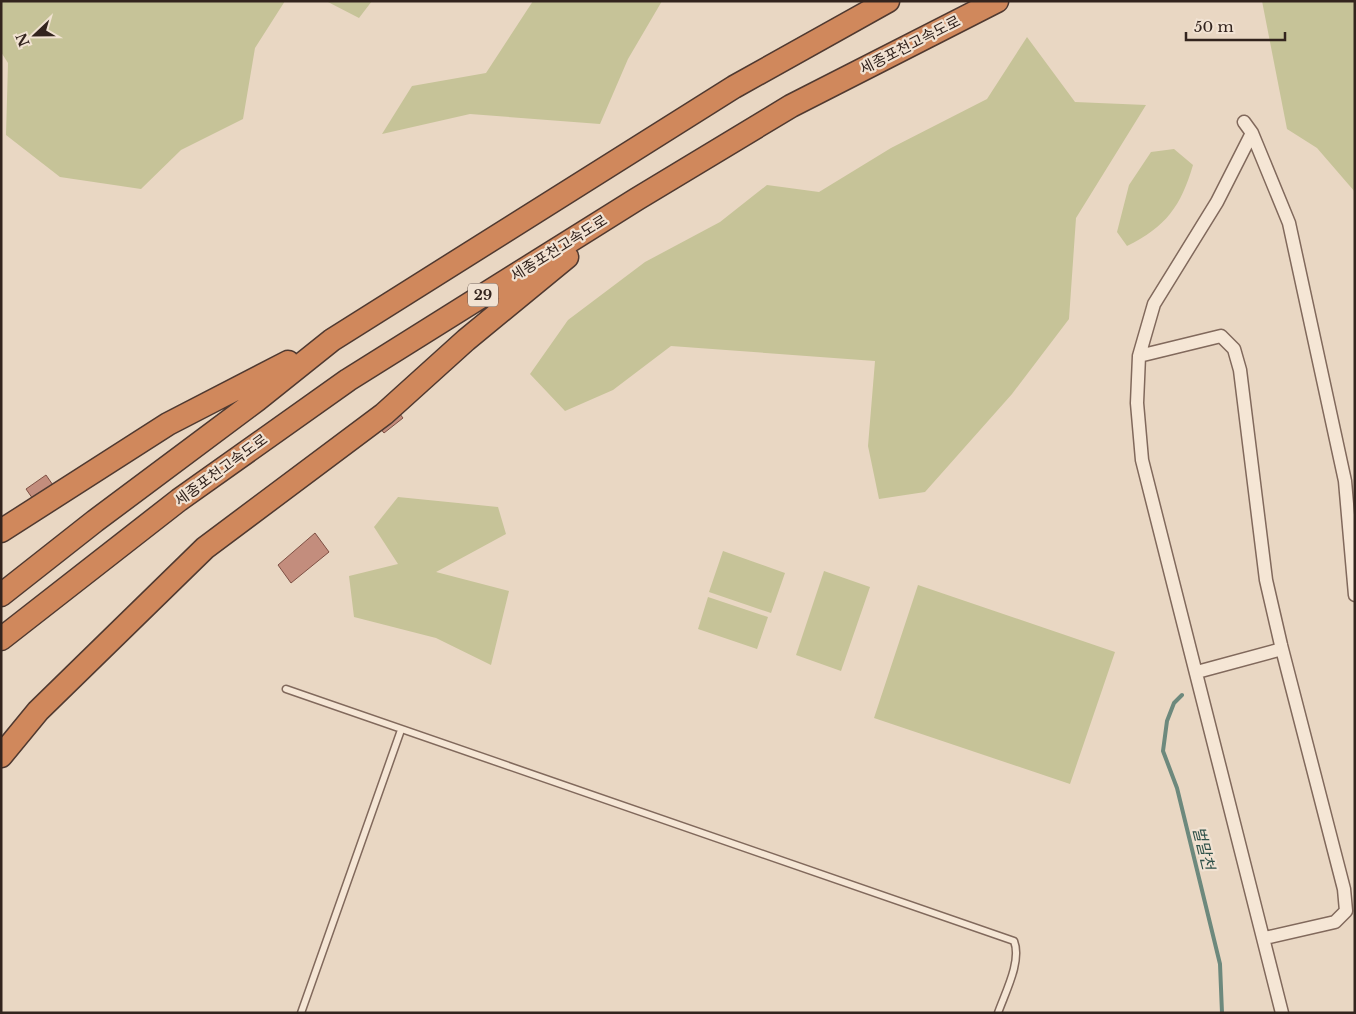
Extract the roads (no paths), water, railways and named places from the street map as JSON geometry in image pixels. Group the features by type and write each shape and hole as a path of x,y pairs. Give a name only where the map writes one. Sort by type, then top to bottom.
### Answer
{"highway":[{"path":"1,531 168,424 332,340 734,87 888,1"},
{"name":"세종포천고속도로","path":"1,639 179,500 348,380 637,199 791,106 997,1"},
{"path":"1,756 38,711 204,548 384,414 466,340 637,199"},
{"path":"1,595 95,520 257,400 332,340"}],"street":[{"path":"1244,122 1252,133 1289,223 1345,481 1355,595"},
{"path":"1252,133 1217,202 1154,304 1139,356 1137,404 1142,460 1265,938 1282,1013"},
{"path":"1139,356 1221,336 1234,349 1240,370 1252,452 1266,580 1344,889 1346,911 1334,922 1265,938"},
{"path":"1197,672 1282,649"}],"lane":[{"path":"286,689 1014,941 1017,948 1015,961 998,1013"},
{"path":"301,1013 402,730"}],"waterway":[{"name":"벌말천","path":"1182,695 1174,703 1167,721 1163,751 1177,788 1220,964 1222,1013"}]}
